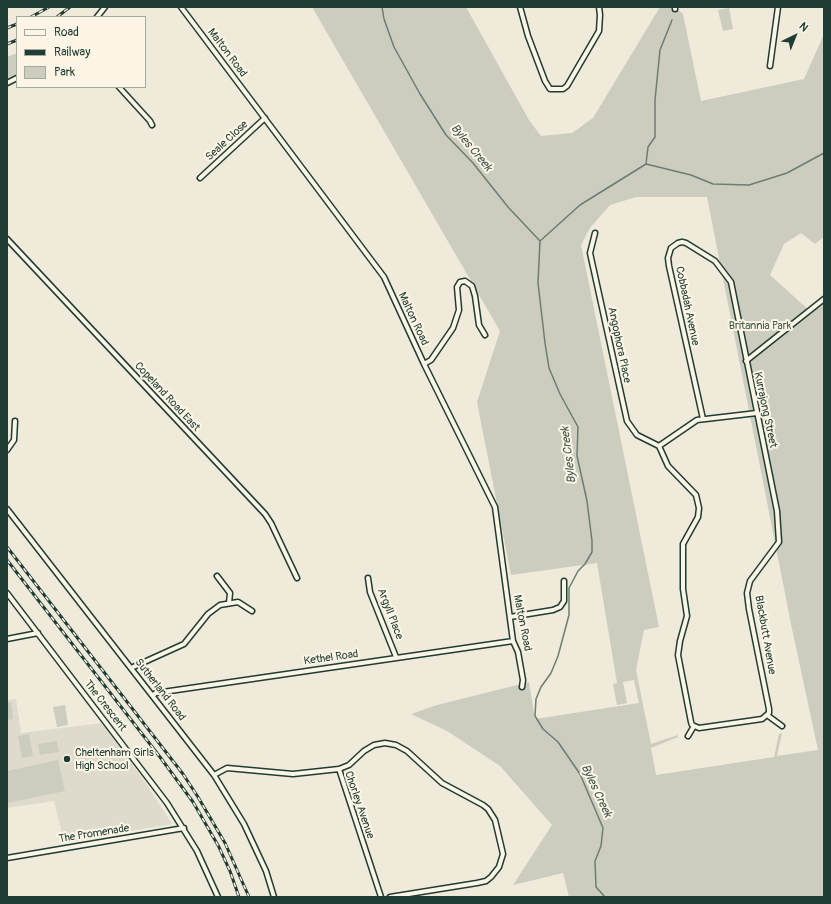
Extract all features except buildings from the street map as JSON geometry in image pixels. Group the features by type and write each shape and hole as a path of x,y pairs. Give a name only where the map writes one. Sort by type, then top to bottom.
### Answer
{"street":[{"path":"98,16 105,7"},
{"name":"Malton Road","path":"181,7 266,118 384,277 424,364 495,507 510,617 523,680 522,687"},
{"path":"520,7 528,36 545,81 550,89 563,89 570,80 598,31 600,15 599,7"},
{"path":"770,66 778,7"},
{"path":"7,83 16,78"},
{"path":"120,88 152,125"},
{"name":"Seale Close","path":"200,178 266,118"},
{"name":"Angophora Place","path":"595,233 590,253 627,421 637,435 658,446"},
{"name":"Copeland Road East","path":"7,239 272,523 297,578"},
{"name":"Cobbadah Avenue","path":"703,419 669,266 668,258 672,248 682,242 708,256 719,266 731,282"},
{"path":"424,364 431,360 453,328 459,310 457,287 460,282 465,281 472,286 479,325 485,335"},
{"name":"Kurrajong Street","path":"731,282 777,511 779,542"},
{"path":"746,361 824,300"},
{"path":"757,413 697,420 658,446 668,466 696,495 700,508 698,516 683,544 684,589 687,616 678,655 691,722 694,726 699,728 762,719 768,716 782,726"},
{"path":"7,450 14,440 15,421"},
{"name":"Sutherland Road","path":"7,509 214,775 230,799 247,830 266,871 274,897"},
{"name":"Blackbutt Avenue","path":"768,716 769,709 747,594 752,578 779,542"},
{"path":"218,576 230,593 229,603"},
{"name":"Argyll Place","path":"368,578 370,592 396,657"},
{"path":"510,617 554,610 560,607 564,601 564,581"},
{"name":"The Crescent","path":"7,593 148,777 184,828 209,874 218,897"},
{"path":"131,668 184,644 211,611 220,605 239,602 252,611"},
{"path":"7,639 38,633"},
{"name":"Kethel Road","path":"153,695 156,693 396,657 514,641"},
{"path":"688,736 694,726"},
{"path":"339,769 349,765 364,751 374,745 385,743 396,745 401,747 442,783 488,809 495,820 503,848 502,860 499,868 491,877 482,882 390,897"},
{"name":"Chorley Avenue","path":"214,775 227,768 293,774 339,769 381,897"},
{"name":"The Promenade","path":"7,858 184,828"}],"shaded area":[{"name":"Cheltenham Girls High School","path":"16,699 21,733 102,723 147,785 172,824 64,842 54,801 7,808 7,700"}],"green space":[{"name":"Britannia Park","path":"312,7 466,7 529,120 541,136 572,133 593,118 660,7 675,7 683,14 701,101 804,79 824,34 824,237 815,244 801,233 784,244 770,275 811,312 824,303 824,897 569,897 563,873 513,885 552,825 500,766 447,731 411,714 437,705 529,682 535,719 639,703 634,680 623,682 627,703 617,705 613,684 617,683 597,563 511,575 477,402 500,331","holes":["636,197 707,197 791,624 818,750 777,756 782,733 779,734 774,757 656,775 651,748 678,737 678,735 651,744 636,670 644,630 659,627 581,245 590,228 610,205"]},
{"path":"729,8 733,29 723,31 718,10"},
{"path":"16,53 16,74 7,78 7,57"},
{"path":"11,702 13,719 7,720 7,703"},
{"path":"65,705 68,725 57,727 53,707"},
{"path":"29,734 33,756 22,758 18,736"},
{"path":"57,741 59,752 40,755 38,744"},
{"path":"58,760 65,791 7,803 7,771"}],"waterway":[{"name":"Byles Creek","path":"382,7 384,19 394,47 420,94 446,135 473,163 508,207 540,241 538,283 549,368 560,394 578,427 577,456 587,501 592,552 585,564 578,571 569,588 569,615 558,656 551,673 541,687 536,699 535,716 543,729 558,742 580,774 603,828 601,846 595,861 596,887 605,897"},
{"path":"646,164 648,147 655,137 655,100 660,50 672,20"},
{"path":"540,241 580,205 646,164 691,175 713,184 749,185 787,173 824,153"}],"railway":[{"path":"33,16 49,7"},
{"path":"58,16 70,7"},
{"path":"7,28 16,24"},
{"path":"7,44 16,40"},
{"path":"7,547 183,774 225,843 249,897"},
{"path":"7,560 160,757 193,802 219,847 230,871 239,897"}],"place":[{"name":"Cheltenham Girls High School","path":"67,759"}]}
